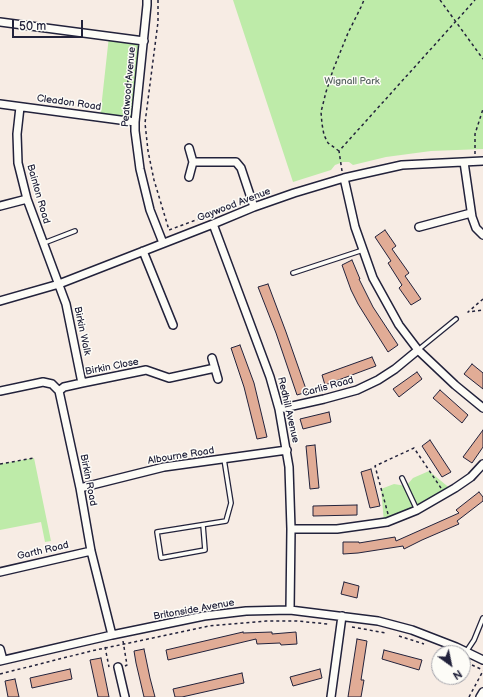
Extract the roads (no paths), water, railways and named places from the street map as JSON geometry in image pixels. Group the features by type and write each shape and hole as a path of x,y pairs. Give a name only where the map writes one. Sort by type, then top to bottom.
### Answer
{"street":[{"name":"Peatwood Avenue","path":"147,0 135,122 140,169 150,210 163,243"},
{"path":"0,22 144,40"},
{"name":"Cleadon Road","path":"0,104 135,122"},
{"name":"Bainton Road","path":"20,107 17,134 18,163 27,199 59,284"},
{"path":"189,148 193,162 190,177"},
{"name":"Gaywood Avenue","path":"0,301 59,284 254,207 344,178 402,165 483,161"},
{"path":"193,162 236,162 241,168 254,207"},
{"path":"464,162 472,217 476,228 483,235"},
{"path":"344,178 355,227 373,278 399,324 418,350 455,385 483,408"},
{"path":"0,206 27,199"},
{"path":"419,226 471,213"},
{"name":"Redhill Avenue","path":"213,224 270,377 279,409 289,467 291,529 290,610"},
{"path":"143,251 173,325"},
{"name":"Birkin Walk","path":"59,284 66,304 82,383"},
{"name":"Carlis Road","path":"279,409 357,390 378,380 395,369 418,350"},
{"path":"212,358 218,379"},
{"name":"Birkin Close","path":"59,391 64,387 146,370 168,378 215,368"},
{"path":"0,391 43,382 52,384 59,391"},
{"name":"Birkin Road","path":"59,391 80,488 91,551 112,635"},
{"name":"Albourne Road","path":"80,488 164,467 287,450"},
{"path":"291,529 337,529 387,522 417,510 455,488 471,477 483,464"},
{"name":"Garth Road","path":"0,572 91,551"},
{"name":"Britonside Avenue","path":"1,661 112,635 204,616 246,611 290,610 378,621 412,630 451,645"},
{"path":"331,697 342,616"},
{"path":"0,649 1,661"},
{"name":"Britonside Avenue","path":"471,654 483,660"},
{"path":"118,667 125,697"},
{"path":"480,697 483,692"}],"lane":[{"path":"43,243 75,231"},
{"path":"293,274 363,250"},
{"path":"418,350 456,320"},
{"path":"203,525 205,550 161,558 157,532 226,521 231,503 224,459"},
{"path":"402,478 417,510"},
{"path":"471,645 483,618"}],"park label":[{"name":"Wignall Park","path":"352,81"}]}
